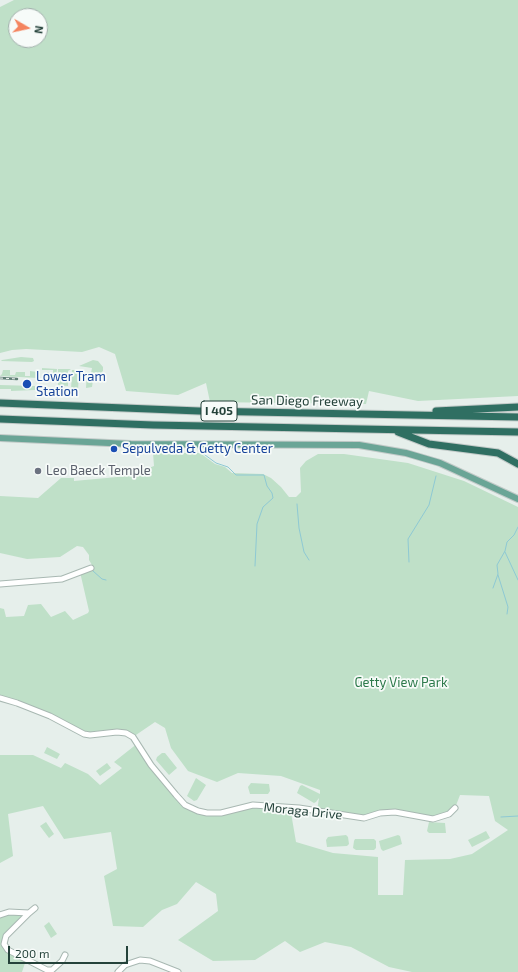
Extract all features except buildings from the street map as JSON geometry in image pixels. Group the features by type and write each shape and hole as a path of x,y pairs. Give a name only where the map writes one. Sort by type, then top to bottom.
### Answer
{"highway":[{"name":"San Diego Freeway","path":"0,403 107,408 518,417"},
{"path":"387,414 518,407"},
{"path":"472,416 478,421 518,422"},
{"name":"San Diego Freeway","path":"0,419 106,423 518,432"},
{"path":"509,432 518,428"},
{"path":"391,430 429,444 498,453 518,464"}],"main road":[{"path":"0,438 125,444 359,445 406,453 440,463 518,499"}],"street":[{"path":"0,584 62,579 91,568"},
{"name":"Moraga Drive","path":"0,698 50,716 84,734 90,735 117,732 126,733 133,736 151,765 176,795 185,805 198,811 221,812 253,805 299,808 364,818 396,812 433,819 445,816 455,808"},
{"path":"35,908 29,912 6,936 4,944 8,950 47,970 52,970 62,961 65,955"},
{"path":"0,915 9,912 29,912"},
{"path":"118,972 125,965 140,960 150,961 178,972"}],"green space":[{"path":"14,0 518,0 518,396 418,401 369,391 366,404 210,402 206,383 178,395 126,391 115,354 99,347 82,352 26,349 0,353 0,7"},
{"path":"21,357 33,358 34,361 1,361 2,360"},
{"path":"93,360 98,361 103,367 103,371 93,380 92,387 86,388 87,372 91,373 92,368 79,366"},
{"path":"42,368 57,369 56,377 47,377 47,372 53,374 53,370 42,370"},
{"path":"58,369 71,369 68,371 68,386 58,385"},
{"path":"3,370 10,370 10,375 15,375 16,372 25,372 25,376 30,376 30,371 38,372 38,378 0,376"},
{"path":"72,370 79,370 78,392 71,390"},
{"path":"0,385 35,386 35,390 11,391 11,389 0,389"},
{"name":"Getty View Park","path":"153,453 200,453 215,464 225,467 232,473 263,474 271,478 289,497 296,497 301,492 300,468 306,461 318,454 344,454 408,463 464,481 518,507 518,972 412,972 389,967 351,947 325,942 300,952 285,941 255,960 213,961 178,940 218,911 216,894 196,882 177,904 162,910 143,927 113,926 104,876 117,869 111,832 64,839 43,806 8,814 13,856 0,863 0,755 33,755 61,768 65,763 88,774 100,785 122,768 114,762 138,743 151,765 185,805 207,813 253,805 290,807 296,842 333,853 378,857 378,895 403,895 405,860 450,859 472,854 508,830 495,821 489,796 460,795 455,808 441,818 395,812 364,818 317,811 319,798 314,803 297,793 302,785 320,794 320,790 281,776 238,773 217,782 188,771 171,748 165,728 155,722 133,737 126,733 90,735 50,716 0,699 0,608 4,609 6,617 24,616 28,605 41,604 51,617 65,611 73,620 88,613 89,611 80,572 92,565 89,560 89,555 83,547 77,546 60,557 27,559 0,553 0,496 38,498 61,478 74,478 74,481 128,476 154,466"},
{"path":"47,747 60,754 57,759 44,753"},
{"path":"162,753 165,753 177,768 169,775 156,760"},
{"path":"107,763 111,768 100,776 96,771"},
{"path":"196,778 206,785 197,800 194,801 187,796"},
{"path":"251,783 269,784 270,791 268,794 250,794 248,787"},
{"path":"46,822 54,834 49,838 40,826"},
{"path":"429,822 445,823 446,833 429,833 427,831"},
{"path":"486,831 490,838 472,847 468,840"},
{"path":"346,835 348,837 349,844 347,846 327,847 326,840 328,837"},
{"path":"398,835 400,836 402,844 383,851 381,849 379,841"},
{"path":"355,839 374,839 376,841 376,848 374,850 356,850 353,848"},
{"path":"29,913 6,936 4,943 8,950 26,960 22,972 0,972 0,915"},
{"path":"49,922 57,934 51,938 44,926"}],"waterway":[{"path":"201,452 216,463 228,467 236,475 264,475 267,486 272,493 273,498 263,507 257,524 255,566"},
{"path":"409,562 408,539 429,505 436,476"},
{"path":"297,504 299,528 304,552 309,560"},
{"path":"493,588 498,574 497,565 505,551 507,542 514,535 518,527"},
{"path":"505,552 518,580"},
{"path":"93,571 102,579 106,580"},
{"path":"498,575 508,607 507,614"},
{"path":"501,817 518,816"}],"railway":[{"path":"0,378 17,379"}],"place":[{"name":"Lower Tram Station","path":"27,384"},
{"name":"Sepulveda & Getty Center","path":"114,449"},
{"name":"Leo Baeck Temple","path":"38,471"}]}
